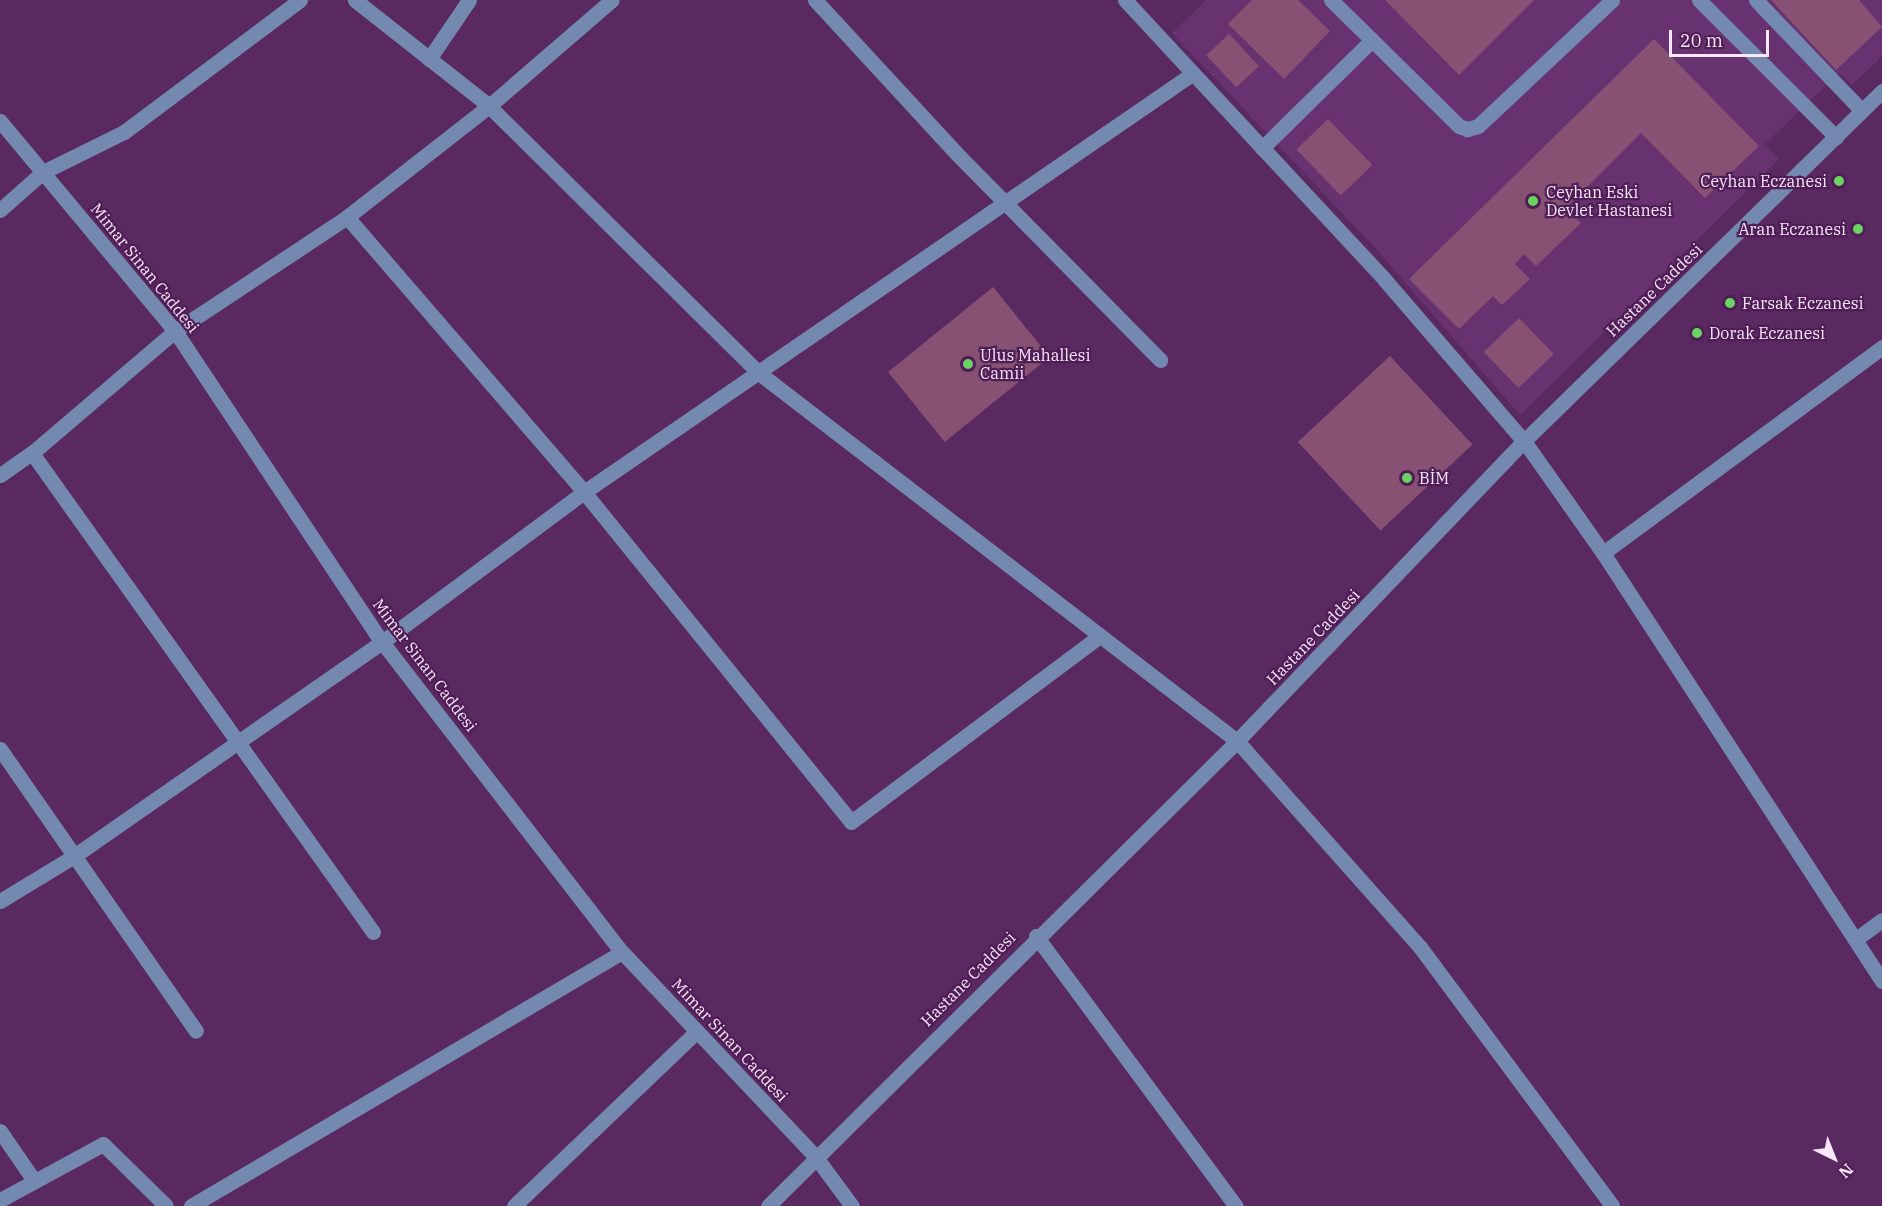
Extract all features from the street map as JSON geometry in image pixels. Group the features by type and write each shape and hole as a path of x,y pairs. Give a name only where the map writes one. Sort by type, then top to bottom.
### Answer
{"street":[{"path":"0,210 43,172 124,132 300,0"},
{"path":"355,0 489,106 759,373 1236,741 1420,947 1612,1206"},
{"path":"429,58 469,0"},
{"path":"0,475 32,453 175,331 347,217 489,106 612,0"},
{"path":"815,0 958,155 1006,200 1160,360"},
{"path":"1125,0 1384,279 1524,441 1603,553 1882,981"},
{"path":"1331,0 1459,126 1467,129 1494,115 1612,0"},
{"path":"1699,0 1836,137"},
{"path":"1756,0 1862,111"},
{"path":"1262,148 1372,40"},
{"path":"0,901 74,856 234,741 382,642 584,492 1192,74"},
{"name":"Hastane Caddesi","path":"768,1206 815,1156 1036,936 1236,741 1524,441 1882,91"},
{"name":"Mimar Sinan Caddesi","path":"0,121 175,331 382,642 622,952 815,1156 852,1206"},
{"path":"347,217 584,492 851,822 1100,636"},
{"path":"1603,553 1882,347"},
{"path":"32,453 234,741 373,932"},
{"path":"0,749 196,1031"},
{"path":"1856,939 1882,920"},
{"path":"1036,936 1236,1206"},
{"path":"191,1206 622,952"},
{"path":"514,1206 696,1032"},
{"path":"0,1131 33,1179"},
{"path":"0,1200 33,1179 103,1144 166,1206"}],"shaded area":[{"name":"Ceyhan Eski Devlet Hastanesi","path":"1206,0 1882,0 1882,56 1852,85 1839,73 1765,144 1779,159 1520,415 1378,251 1172,33"}],"building":[{"path":"1252,0 1298,0 1330,31 1284,79 1228,24"},
{"path":"1385,0 1534,0 1459,75"},
{"path":"1771,0 1859,0 1882,27 1836,70"},
{"path":"1229,34 1259,66 1236,87 1206,55"},
{"path":"1654,39 1759,146 1705,198 1641,133 1566,208 1581,223 1536,266 1524,254 1515,264 1530,279 1502,305 1493,296 1459,329 1409,279"},
{"path":"1328,119 1372,165 1341,196 1296,150"},
{"name":"Ulus Mahallesi Camii","path":"993,287 1050,357 945,442 888,372"},
{"path":"1519,318 1554,354 1518,388 1484,352"},
{"path":"1390,356 1473,444 1380,530 1298,442"}],"place":[{"name":"Ceyhan Eczanesi","path":"1839,181"},
{"name":"Ceyhan Eski Devlet Hastanesi","path":"1533,201"},
{"name":"Aran Eczanesi","path":"1858,229"},
{"name":"Farsak Eczanesi","path":"1730,303"},
{"name":"Dorak Eczanesi","path":"1697,333"},
{"name":"Ulus Mahallesi Camii","path":"968,364"},
{"name":"BİM","path":"1407,478"}]}
